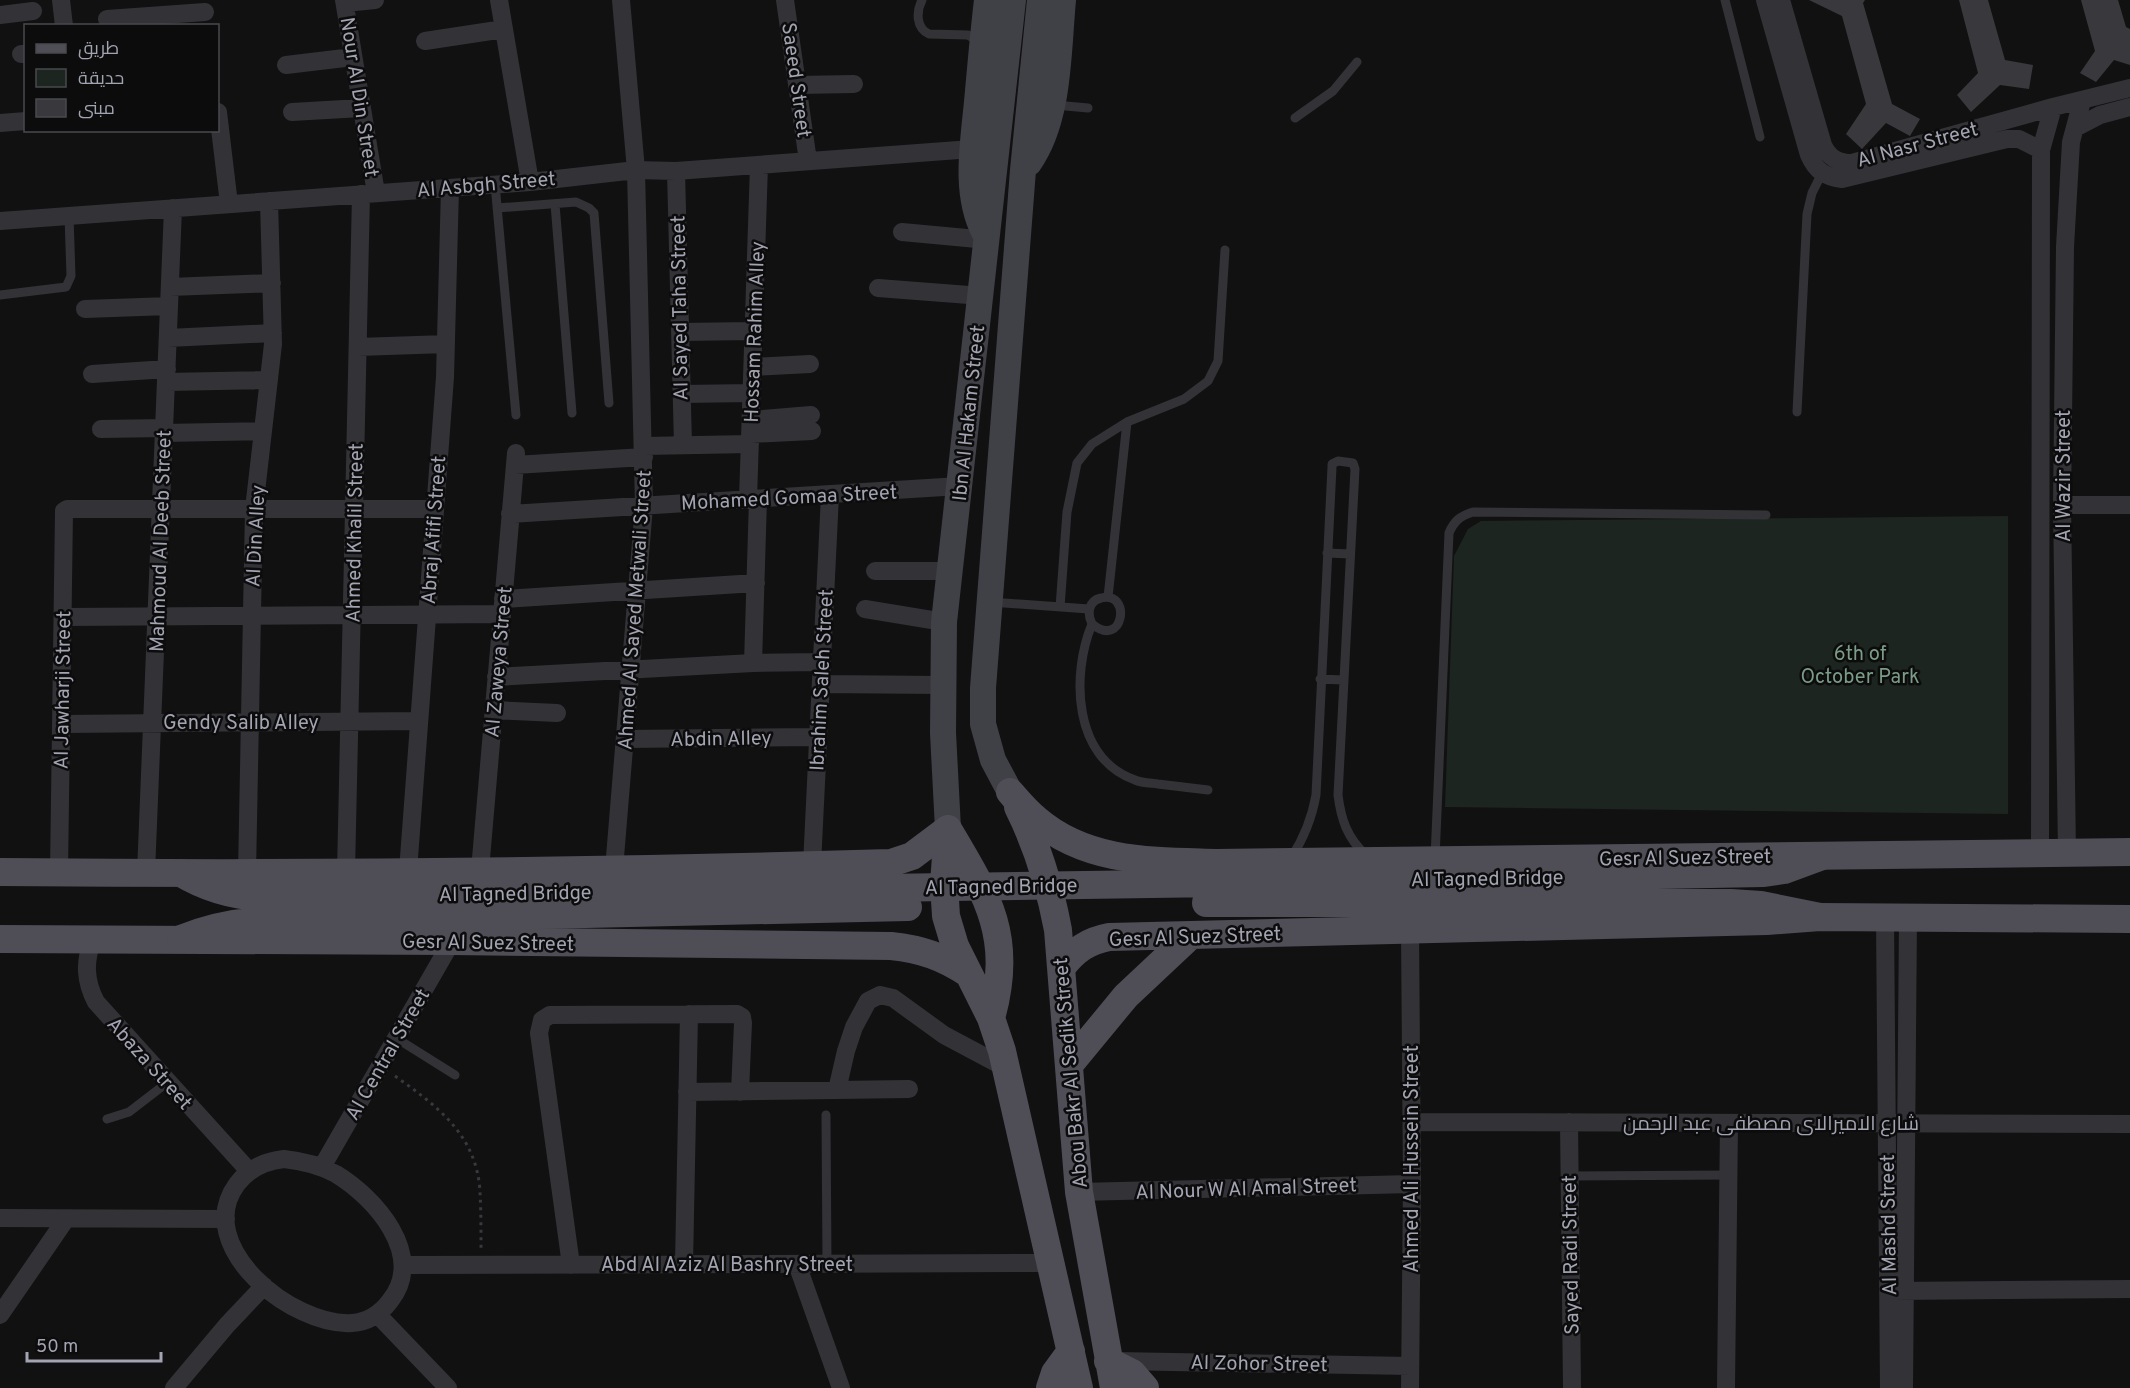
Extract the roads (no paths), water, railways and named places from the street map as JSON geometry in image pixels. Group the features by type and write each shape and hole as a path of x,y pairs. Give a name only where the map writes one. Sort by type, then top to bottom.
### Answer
{"main road":[{"name":"Ibn Al Hakam Street","path":"948,829 942,685 945,622 988,240 979,223 972,174 972,148 987,0"},
{"path":"988,240 1013,0"},
{"path":"1040,0 1042,101"},
{"name":"Ibn Al Hakam Street","path":"1010,792 993,760 984,724 983,688 1023,170 1042,140 1042,101 1063,0"},
{"name":"Gesr Al Suez Street","path":"1010,792 1036,819 1067,840 1102,854 1138,860 1216,863 2130,852"},
{"name":"Abou Bakr Al Sedik Street","path":"1010,792 1027,825 1048,885 1058,930 1079,1192 1114,1388"},
{"path":"0,872 247,873 614,869 891,862 912,856 948,829"},
{"path":"948,829 944,900 955,946 991,1018 1006,1068 1078,1384"},
{"path":"948,829 981,884 997,933 1000,950 999,984 991,1018"},
{"name":"Al Tagned Bridge","path":"181,873 195,882 218,891 259,897 1219,884 1764,873 1794,867 1822,856"},
{"path":"1216,863 1202,886 1201,899 1203,913 1219,934"},
{"path":"771,866 783,873 793,884 799,897 796,924 788,936 777,945"},
{"name":"Al Tagned Bridge","path":"181,939 227,924 259,921 745,910 1219,903 1731,903 1771,907 1820,917"},
{"name":"Gesr Al Suez Street","path":"1062,967 1082,946 1109,937 1767,921 1820,917 2130,919"},
{"path":"1069,1065 1126,996 1191,935"},
{"name":"Gesr Al Suez Street","path":"0,939 452,941 908,948 940,957 969,974"},
{"path":"1050,1388 1055,1373 1071,1351"},
{"path":"1108,1360 1132,1372 1145,1388"}],"street":[{"path":"61,0 64,24"},
{"path":"344,2 375,0"},
{"path":"499,0 530,182"},
{"name":"Ahmed Al Sayed Metwali Street","path":"614,869 644,506 636,170 621,0"},
{"name":"Saeed Street","path":"785,0 808,161"},
{"path":"1765,0 1809,155 1814,165 1828,166"},
{"name":"Al Nasr Street","path":"1781,0 1827,153 1832,178 1842,179 2007,139 2019,139 2041,150"},
{"name":"Nour Al Din Street","path":"344,2 361,108 368,194"},
{"path":"0,15 33,12"},
{"path":"107,19 205,12"},
{"path":"425,41 504,29"},
{"path":"286,65 353,57"},
{"path":"797,85 854,84"},
{"name":"Al Nasr Street","path":"1828,166 1852,163 2130,88"},
{"name":"Al Wazir Street","path":"2054,853 2065,247 2069,157 2082,101"},
{"name":"Al Wazir Street","path":"2054,107 2041,150 2054,853"},
{"path":"2075,128 2100,115 2130,107"},
{"path":"292,112 361,108"},
{"path":"219,120 229,204"},
{"path":"0,123 24,121"},
{"name":"Al Asbgh Street","path":"0,221 530,182 636,170 676,171 972,148"},
{"name":"Hossam Rahim Alley","path":"753,663 756,583 751,432 759,165"},
{"name":"Al Sayed Taha Street","path":"676,171 682,446"},
{"name":"Abraj Afifi Street","path":"408,871 445,377 450,188"},
{"name":"Ahmed Khalil Street","path":"346,872 358,347 368,194"},
{"name":"Al Din Alley","path":"247,873 254,510 273,333 269,201"},
{"name":"Mahmoud Al Deeb Street","path":"146,873 173,208"},
{"path":"902,232 988,240"},
{"path":"2042,248 2065,247"},
{"path":"170,287 272,283"},
{"path":"878,288 982,296"},
{"path":"85,309 169,306"},
{"path":"680,332 753,331"},
{"path":"168,338 273,333"},
{"path":"358,347 446,344"},
{"path":"753,367 810,364"},
{"path":"92,374 269,380"},
{"path":"681,394 752,393"},
{"path":"644,452 751,432 811,424"},
{"path":"101,429 263,431"},
{"name":"Al Zaweya Street","path":"480,870 515,459 644,452"},
{"name":"Mohamed Gomaa Street","path":"510,514 960,486"},
{"name":"Ibrahim Saleh Street","path":"812,865 830,495"},
{"path":"2062,505 2130,505"},
{"name":"Al Jawharji Street","path":"59,872 64,617 63,513 68,509 161,509"},
{"path":"161,509 434,509"},
{"path":"875,571 951,571"},
{"path":"64,617 427,615 637,590 756,583"},
{"path":"865,609 945,622"},
{"path":"496,677 753,663 822,662"},
{"path":"821,684 942,685"},
{"path":"494,710 557,712"},
{"name":"Gendy Salib Alley","path":"62,724 419,721"},
{"name":"Abdin Alley","path":"625,739 818,737"},
{"name":"Al Mashd Street","path":"1889,1388 1907,1123 1896,918"},
{"name":"Al Mashd Street","path":"1896,918 1887,1123 1904,1388"},
{"name":"Ahmed Ali Hussein Street","path":"1410,931 1412,1122 1410,1388"},
{"name":"Abaza Street","path":"93,939 87,967 89,985 96,1002 249,1171"},
{"name":"Al Central Street","path":"322,1167 452,941"},
{"path":"837,1090 854,1027 868,1001 880,995 893,998 944,1035 1006,1068"},
{"path":"571,1264 540,1024 542,1020 550,1015 735,1013 742,1017 743,1023 740,1092"},
{"path":"684,1264 689,1014"},
{"path":"687,1092 909,1089"},
{"name":"شارع الاميرالاى مصطفى عبد الرحمن","path":"1412,1122 2130,1124"},
{"name":"Sayed Radi Street","path":"1569,1122 1572,1388"},
{"path":"1726,1388 1730,1123"},
{"path":"284,1159 322,1167 358,1189 378,1209 399,1244 403,1265 402,1276 393,1297 377,1314 360,1322 350,1323 325,1319 292,1306 264,1286 247,1269 232,1247 226,1229 230,1197 249,1171 260,1165 284,1159"},
{"name":"Al Nour W Al Amal Street","path":"1079,1192 1412,1184"},
{"path":"0,1218 226,1219"},
{"path":"0,1315 66,1219"},
{"name":"Abd Al Aziz Al Bashry Street","path":"403,1265 1051,1263"},
{"path":"797,1264 841,1388"},
{"path":"174,1388 221,1331 264,1286"},
{"path":"1896,1291 2130,1289"},
{"path":"377,1314 448,1388"},
{"name":"Al Zohor Street","path":"1108,1360 1410,1366"}],"lane":[{"path":"922,0 919,5 918,24 924,32 968,35 982,45"},
{"path":"1725,0 1760,137"},
{"path":"1295,118 1333,91 1357,62"},
{"path":"1042,101 1088,108"},
{"path":"1797,412 1807,214 1812,193 1828,166"},
{"path":"495,184 516,415"},
{"path":"497,208 576,202 594,213 609,403"},
{"path":"555,204 572,413"},
{"path":"0,295 66,287 71,276 69,216"},
{"path":"1060,607 1066,512 1077,463 1092,444 1127,423 1184,399 1208,381 1218,361 1225,250"},
{"path":"1108,597 1127,423"},
{"path":"1289,862 1307,830 1314,804 1332,467 1338,461 1353,463 1356,469 1338,795 1340,814 1347,832 1358,848 1372,861"},
{"path":"1435,860 1449,533 1453,523 1473,512 1766,515"},
{"path":"1327,553 1350,554"},
{"path":"1108,597 1120,607 1122,615 1114,628 1106,631 1092,624 1089,609 1093,602 1108,597"},
{"path":"990,602 1089,609"},
{"path":"1092,624 1085,640 1081,663 1081,713 1096,752 1114,769 1135,781 1208,790"},
{"path":"1320,679 1344,680"},
{"path":"396,1038 455,1076"},
{"path":"107,1119 129,1112 168,1082"},
{"path":"826,1115 827,1264"},
{"path":"1569,1176 1729,1175"}],"park label":[{"name":"6th of October Park","path":"1860,664"}]}
